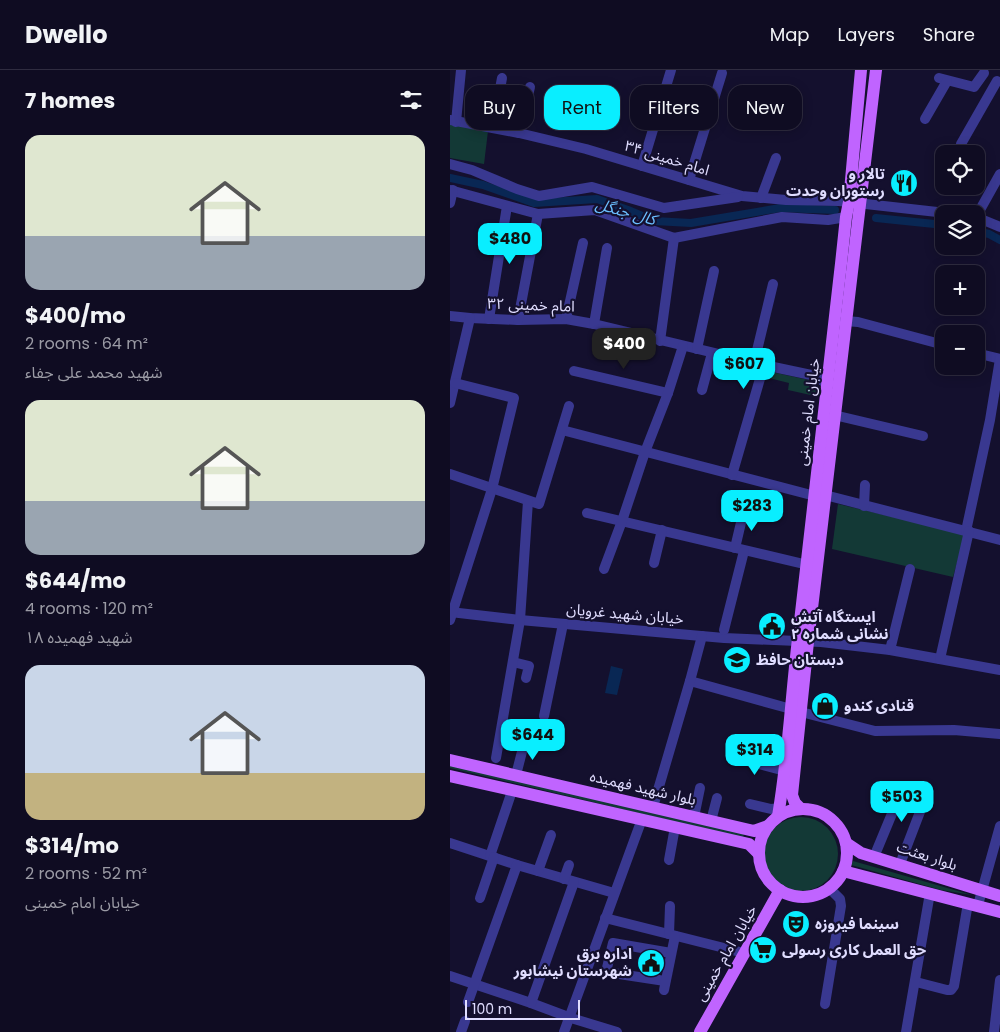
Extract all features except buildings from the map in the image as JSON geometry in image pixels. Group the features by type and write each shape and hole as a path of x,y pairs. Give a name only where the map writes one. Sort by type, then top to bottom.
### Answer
{"main road":[{"name":"خیابان امام خمینی","path":"803,641 808,565 834,415 845,321 855,203 861,70"},
{"name":"خیابان امام خمینی","path":"801,809 795,803 792,795 796,711 820,496 829,370 846,217 855,203 876,70"},
{"name":"خیابان امام خمینی","path":"779,812 796,711"},
{"name":"بلوار شهید فهمیده","path":"450,760 754,831 768,826"},
{"name":"بلوار شهید فهمیده","path":"450,776 749,844 759,854"},
{"path":"801,809 813,810 834,822 846,843 846,862 843,871 830,888 807,897 788,894 769,881 762,868 759,854 762,839 768,826 779,812 801,809"},
{"name":"بلوار بعثت","path":"846,843 861,853 1000,896"},
{"path":"843,871 1000,912"},
{"name":"خیابان امام خمینی","path":"700,1032 780,890"}],"street":[{"path":"453,121 461,70"},
{"path":"642,166 671,70"},
{"path":"925,119 943,80 974,87 982,71 999,82 961,144"},
{"path":"689,180 722,73"},
{"path":"501,85 502,78"},
{"name":"امام خمینی ۳۴","path":"506,130 586,149 742,196 855,203 935,212"},
{"path":"761,198 776,158"},
{"path":"450,164 472,170 517,189 540,196 592,188 664,208 742,196"},
{"path":"983,205 1000,174"},
{"path":"450,203 451,190 538,214 595,210 674,238 782,217 832,219 846,217"},
{"path":"489,319 507,206"},
{"path":"518,320 538,214"},
{"path":"985,221 1000,227"},
{"path":"660,341 674,238"},
{"path":"566,319 583,243"},
{"path":"594,324 607,248"},
{"path":"697,349 714,271"},
{"path":"732,475 748,421 773,284"},
{"name":"امام خمینی ۳۲","path":"450,316 518,320 566,319 816,376"},
{"path":"450,403 454,379 470,318"},
{"path":"845,321 858,322 935,343"},
{"path":"604,569 668,393 683,346"},
{"path":"702,390 712,353"},
{"path":"940,659 968,531 995,421 1000,359 985,356"},
{"path":"828,385 816,376 829,370"},
{"path":"574,371 668,393"},
{"path":"451,615 492,489 514,398 454,379"},
{"path":"450,474 539,504 569,406"},
{"path":"834,415 923,436"},
{"path":"562,430 732,475 1000,540"},
{"path":"864,506 865,485"},
{"path":"496,758 520,620 528,501"},
{"path":"724,630 736,588 744,510"},
{"path":"587,513 808,565"},
{"path":"654,563 662,530"},
{"path":"890,650 910,569"},
{"name":"خیابان شهید غرویان","path":"451,615 702,636 803,641 890,650 1000,670"},
{"path":"544,716 563,624"},
{"path":"653,807 702,636"},
{"path":"513,662 529,666 526,678"},
{"path":"690,682 875,731 954,730 1000,734"},
{"path":"516,775 525,740"},
{"path":"732,757 785,771"},
{"path":"694,817 700,788"},
{"path":"480,898 512,791"},
{"path":"900,864 928,791"},
{"path":"711,821 717,798"},
{"path":"750,804 771,808 779,812"},
{"path":"874,857 896,804"},
{"path":"564,1032 571,1018 605,918 642,819"},
{"path":"916,982 951,990 954,986 973,904 982,891 1000,826"},
{"path":"669,860 675,827"},
{"path":"538,871 550,835"},
{"path":"450,843 517,865 614,893"},
{"path":"468,1002 517,865"},
{"path":"564,879 569,865"},
{"path":"531,1003 574,882"},
{"path":"825,1004 842,906 840,899 830,888"},
{"path":"906,1032 930,894"},
{"path":"670,906 671,953 664,986 606,972 613,943 671,953"},
{"path":"605,918 744,953"},
{"path":"450,976 617,1032"},
{"path":"994,1032 1000,980"},
{"path":"461,1032 466,1021"}],"green space":[{"path":"450,124 465,127 465,130 488,131 484,164 450,158"},
{"path":"767,371 818,382 815,396 788,390 789,383 765,377"},
{"path":"838,504 965,534 953,577 832,549"},
{"path":"450,765 744,833 743,838 450,768"},
{"path":"794,817 808,817 822,823 832,833 838,847 838,861 832,875 822,885 808,891 794,891 780,885 770,875 764,861 764,847 770,833 780,823"},
{"path":"853,861 972,895 941,890 851,865"}],"water":[{"path":"611,666 623,669 617,695 605,693"}],"waterway":[{"name":"کال جنگل","path":"450,178 483,185 534,203 597,199 654,221 691,223 780,208 835,210"},
{"name":"کال جنگل","path":"876,218 935,224"},
{"name":"کال جنگل","path":"985,233 1000,240"}],"place":[{"name":"تالار و رستوران وحدت","path":"904,183"},
{"name":"ایستگاه آتش نشانی شماره ۲","path":"772,626"},
{"name":"دبستان حافظ","path":"737,660"},
{"name":"قنادی کندو","path":"825,706"},
{"name":"سینما فیروزه","path":"796,924"},
{"name":"حق العمل کاری رسولی","path":"763,950"},
{"name":"اداره برق شهرستان نیشابور","path":"651,963"}]}
